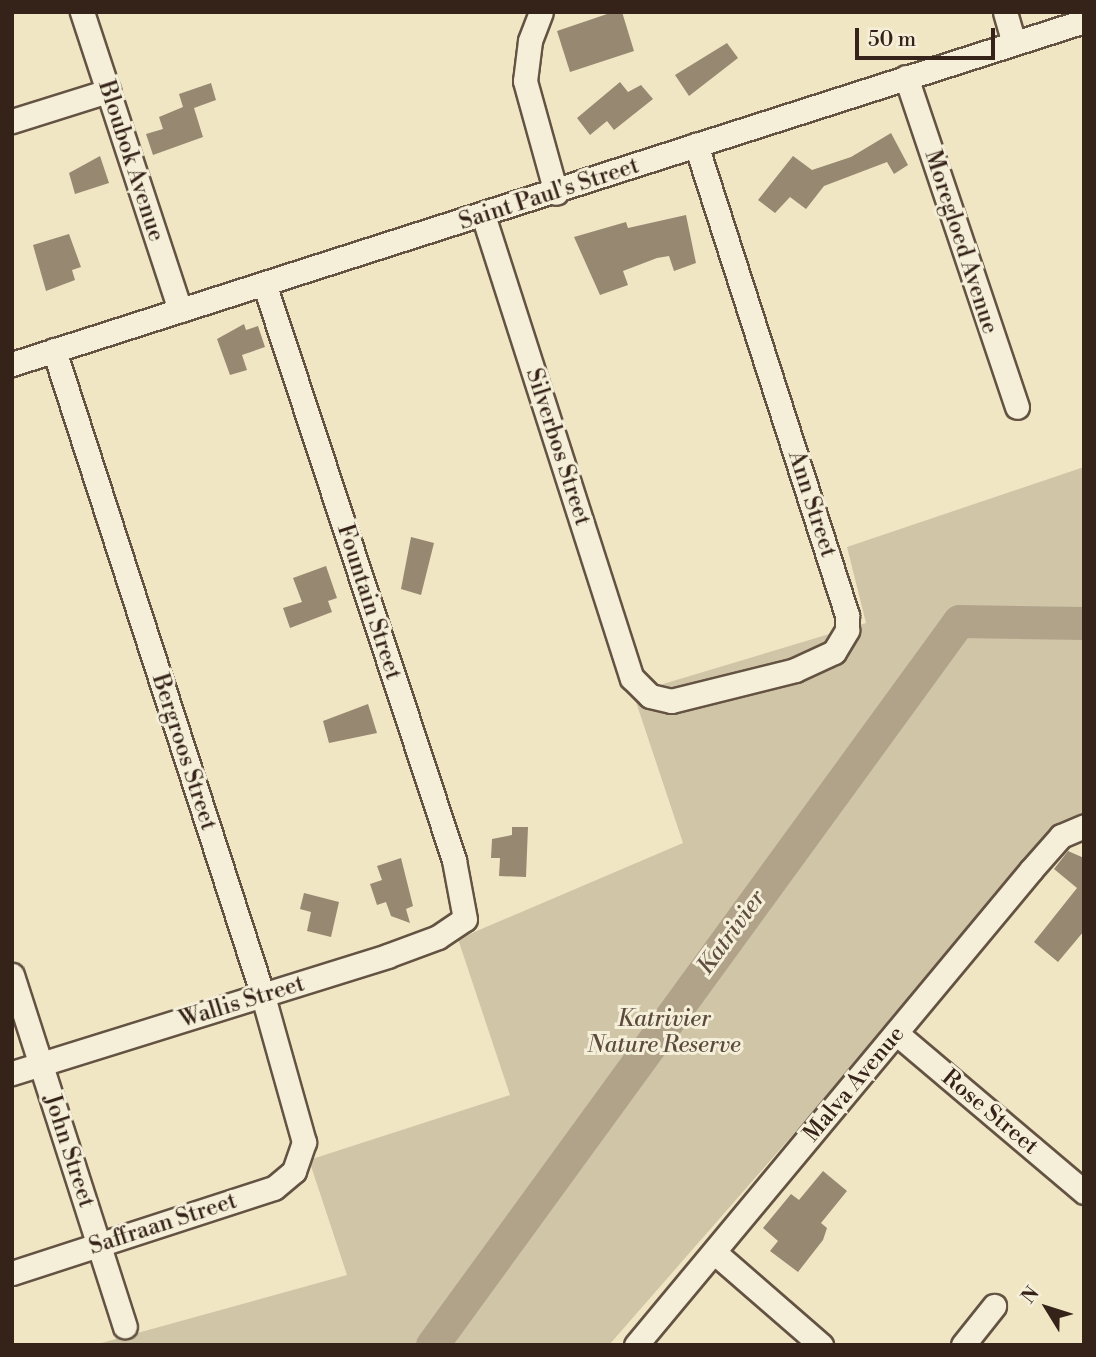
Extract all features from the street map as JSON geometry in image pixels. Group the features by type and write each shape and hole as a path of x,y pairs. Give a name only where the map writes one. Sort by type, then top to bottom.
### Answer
{"street":[{"name":"Bloubok Avenue","path":"82,12 180,310"},
{"path":"541,12 530,41 525,81 556,193"},
{"path":"1005,12 1014,43"},
{"name":"Saint Paul's Street","path":"12,364 556,193 696,145 1084,21"},
{"name":"Moregloed Avenue","path":"906,77 1017,407"},
{"path":"12,121 108,91"},
{"name":"Ann Street","path":"632,678 650,696 671,701 818,662 842,643 847,630 835,574 696,145"},
{"name":"Silverbos Street","path":"484,215 632,678"},
{"name":"Fountain Street","path":"265,286 454,860 465,919"},
{"name":"Bergroos Street","path":"54,349 301,1119 302,1157"},
{"name":"Malva Avenue","path":"636,1345 1031,870 1080,827"},
{"name":"Wallis Street","path":"12,1073 262,996 438,937 465,919"},
{"name":"John Street","path":"12,975 125,1326"},
{"name":"Rose Street","path":"896,1033 1084,1192"},
{"name":"Saffraan Street","path":"12,1273 274,1188 302,1157"},
{"path":"714,1252 821,1345"},
{"path":"963,1345 994,1307"}],"green space":[{"name":"Katrivier Nature Reserve","path":"1084,467 1084,830 1054,836 609,1345 94,1345 347,1275 309,1160 510,1095 458,939 683,843 633,693 866,623 847,547"}],"building":[{"path":"613,12 622,12 634,51 570,72 557,31"},
{"path":"727,43 738,58 689,96 675,75"},
{"path":"620,82 628,92 641,85 653,99 614,130 607,121 590,135 577,118"},
{"path":"211,83 216,100 194,108 203,137 153,155 146,134 163,129 159,117 183,107 179,94"},
{"path":"891,133 908,165 894,174 887,162 824,186 806,209 790,197 775,213 758,200 793,156 812,170 851,157"},
{"path":"100,156 109,183 75,194 69,173"},
{"path":"686,215 696,263 674,271 669,256 657,258 623,271 628,285 600,295 574,237 626,222 628,228"},
{"path":"69,234 81,267 72,270 75,280 46,291 33,245"},
{"path":"244,324 246,330 258,326 265,347 242,355 247,370 230,375 217,339"},
{"path":"411,537 434,543 421,595 401,589"},
{"path":"326,566 337,598 328,601 332,612 290,628 283,608 302,602 293,578"},
{"path":"368,704 377,733 329,743 323,721"},
{"path":"512,827 528,827 526,877 499,876 500,858 491,858 492,839 512,835"},
{"path":"1068,851 1084,858 1084,931 1058,962 1034,942 1077,888 1054,869"},
{"path":"401,858 413,906 406,909 410,923 391,916 386,902 377,905 370,884 382,880 377,866"},
{"path":"304,893 339,902 331,937 307,931 311,912 300,909"},
{"path":"823,1171 847,1191 821,1223 827,1228 823,1240 798,1272 770,1251 778,1241 763,1228 791,1194 799,1200"}],"waterway":[{"name":"Katrivier","path":"432,1345 959,621 1084,623"}]}
